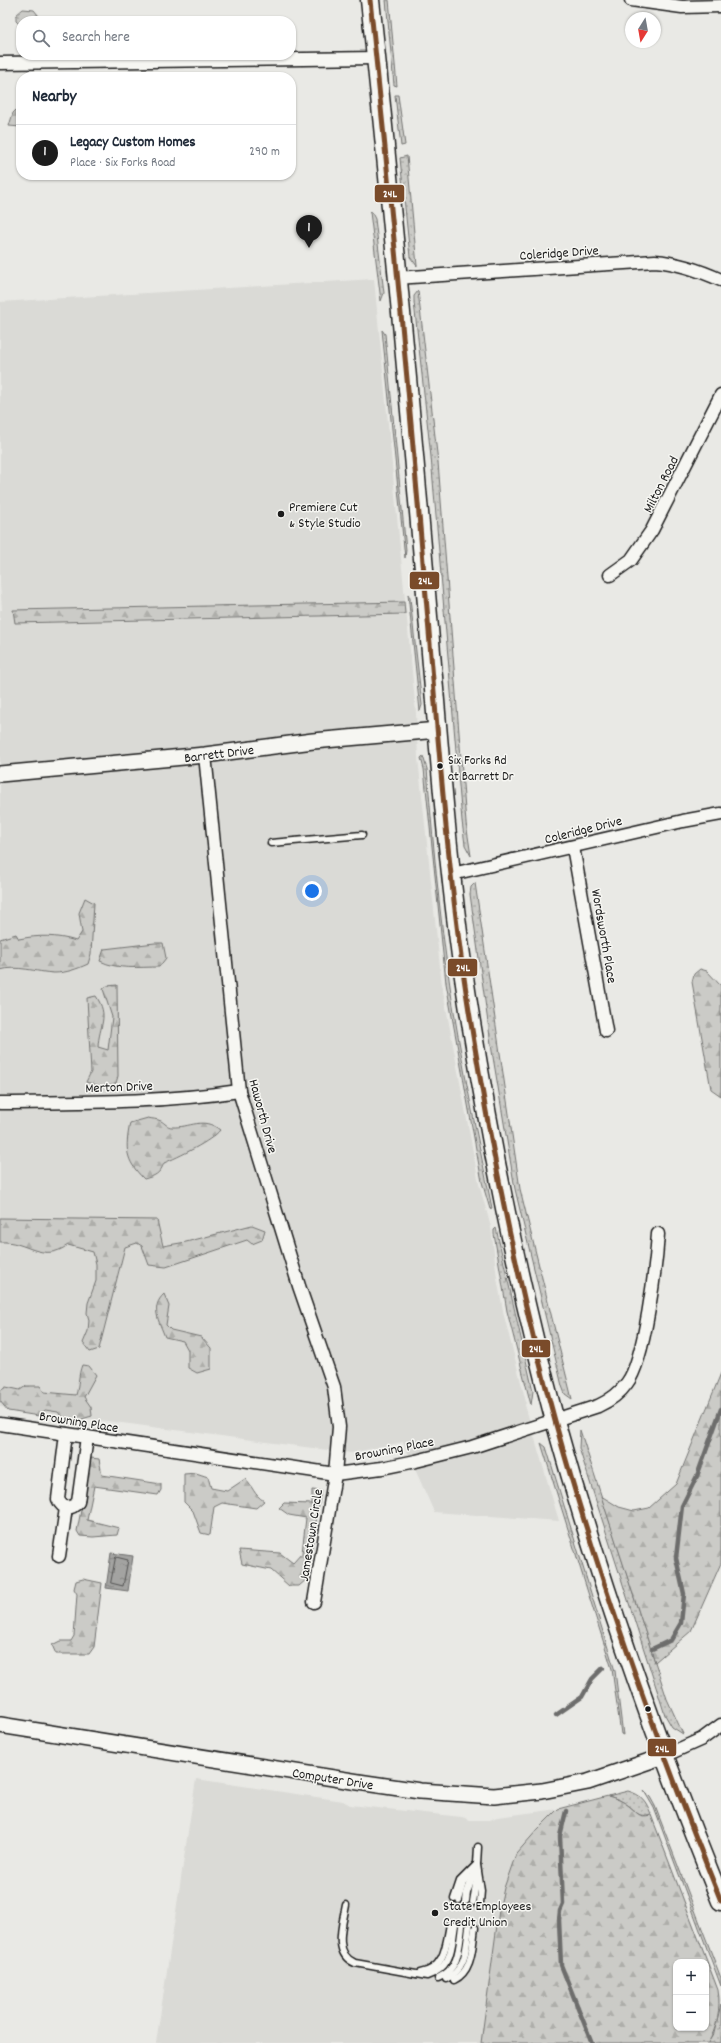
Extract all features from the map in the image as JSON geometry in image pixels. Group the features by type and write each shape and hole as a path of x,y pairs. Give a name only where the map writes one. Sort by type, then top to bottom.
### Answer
{"main road":[{"path":"370,0 452,874 468,1006 488,1123 532,1327 555,1420 586,1528 653,1730 721,1901"}],"street":[{"path":"631,0 682,7 721,6"},
{"path":"296,59 376,58"},
{"path":"0,62 188,60"},
{"name":"Coleridge Drive","path":"396,278 655,261 675,263 696,268 721,280"},
{"name":"Milton Road","path":"610,575 631,560 652,530 721,395"},
{"name":"Barrett Drive","path":"0,774 205,755 313,741 438,730"},
{"name":"Haworth Drive","path":"205,755 239,1091 299,1286 334,1387 340,1427 335,1474"},
{"name":"Coleridge Drive","path":"452,874 683,821 721,814"},
{"name":"Wordsworth Place","path":"573,847 606,1031"},
{"name":"Merton Drive","path":"0,1103 133,1101 207,1096 239,1091"},
{"name":"Browning Place","path":"0,1424 335,1474 382,1468 416,1461 472,1446 584,1412 610,1400 627,1383 633,1372 640,1350 657,1254 658,1234"},
{"path":"66,1434 58,1499 61,1505 66,1508 71,1507 78,1502 87,1437"},
{"name":"Jamestown Circle","path":"314,1602 335,1474"},
{"path":"59,1556 66,1508"},
{"name":"Computer Drive","path":"0,1725 373,1784 420,1791 480,1797 542,1791 588,1782 664,1756"},
{"path":"664,1756 702,1738 721,1725"}],"lane":[{"path":"272,843 362,835"},
{"path":"478,1847 477,1864 481,1891 480,1903"},
{"path":"456,1900 472,1869 477,1864"},
{"path":"477,1864 467,1893 469,1901 478,1873"},
{"path":"346,1905 341,1947 348,1960 355,1963 428,1976 444,1966 450,1954 452,1925"},
{"path":"438,1978 448,1973 455,1963 469,1927"},
{"path":"446,1979 455,1974 462,1964 469,1927"},
{"path":"454,1980 462,1975 468,1966 469,1927"}],"shaded area":[{"path":"374,279 416,713 418,758 442,986 479,1184 491,1227 497,1278 504,1316 526,1402 525,1405 559,1521 434,1512 403,1442 351,1453 0,1407 0,610 2,610 0,585 0,302"},
{"path":"196,1779 343,1801 350,1805 462,1817 470,1820 490,1820 497,1817 558,1809 608,1796 629,1806 643,1817 651,1814 707,1959 673,1959 673,2031 709,2031 709,1964 721,2000 708,2043 156,2043"}],"green space":[{"path":"386,0 389,0 397,86 394,85"},
{"path":"23,9 34,10 39,16 16,16"},
{"path":"395,95 398,95 405,145 401,146"},
{"path":"16,110 16,127 9,126 13,113"},
{"path":"407,156 417,266 410,257 400,158"},
{"path":"371,211 375,219 384,293 381,301 370,212"},
{"path":"418,291 438,462 466,823 471,856 465,845 462,821 431,457 414,302 414,296"},
{"path":"382,330 385,334 406,550 405,558"},
{"path":"408,594 410,598 422,705 420,711"},
{"path":"404,602 405,614 15,623 13,610"},
{"path":"423,756 427,769 439,900 447,965 465,1075 492,1208 490,1209 482,1182 446,983 424,769 421,758"},
{"path":"475,883 520,1189 572,1399 565,1394 562,1386 515,1189 492,1051 470,894 471,887"},
{"path":"85,898 94,903 91,954 88,964 80,968 58,973 20,968 0,970 0,939 16,934 19,939 48,936 76,941 82,932 79,913"},
{"path":"163,943 166,958 159,967 121,967 100,961 104,949"},
{"path":"700,969 707,971 721,986 721,1096 711,1089 692,982 694,974"},
{"path":"117,985 118,1076 116,1083 103,1087 86,1082 91,1072 87,998 96,996 100,1003 103,1021 98,1047 108,1050 112,1017 103,989 107,986"},
{"path":"148,1118 159,1120 170,1127 202,1123 214,1126 220,1130 202,1144 164,1163 161,1170 157,1174 144,1179 130,1160 127,1140 130,1123"},
{"path":"0,1218 157,1220 163,1246 186,1242 252,1225 265,1230 262,1240 252,1244 247,1240 166,1267 149,1265 142,1246 137,1243 125,1247 99,1349 90,1352 83,1343 88,1331 88,1303 96,1281 96,1264 93,1252 68,1245 59,1250 42,1252 18,1244 0,1242"},
{"path":"496,1228 533,1391 531,1405 507,1311 494,1234 494,1230"},
{"path":"164,1294 169,1306 166,1325 171,1330 201,1337 211,1348 211,1369 197,1373 188,1368 188,1350 183,1341 165,1337 157,1314 157,1304"},
{"path":"82,1365 89,1366 96,1375 84,1397 91,1407 92,1416 75,1421 63,1419 58,1412 45,1410 39,1416 8,1411 0,1401 0,1391 6,1387 20,1390 26,1386 40,1386 44,1392 76,1395"},
{"path":"721,1373 721,1563 691,1631 655,1662 601,1496 619,1507 634,1511 649,1508 676,1484"},
{"path":"580,1430 667,1699 683,1734 672,1727 665,1715 579,1448"},
{"path":"541,1443 546,1447 615,1671 623,1735 621,1734 612,1669"},
{"path":"91,1458 99,1459 102,1475 161,1484 161,1490 158,1495 94,1486 87,1520 119,1528 117,1535 93,1537 80,1536 77,1531"},
{"path":"196,1473 208,1477 211,1488 227,1491 245,1479 258,1496 264,1501 256,1508 222,1503 214,1507 210,1535 201,1533 193,1511 184,1502 184,1474"},
{"path":"312,1490 321,1491 307,1579 299,1586 289,1586 271,1570 242,1564 239,1550 280,1553 293,1563 302,1553 306,1518 289,1515 279,1508 284,1503 312,1504"},
{"path":"83,1579 102,1583 94,1647 89,1654 56,1654 52,1645 60,1641 71,1641 74,1636 77,1594 74,1589 76,1581"},
{"path":"628,1791 637,1794 643,1799 651,1814 641,1815 636,1813 629,1806 608,1796"},
{"path":"644,1791 650,1797 655,1806 721,1978 721,1986 654,1808"},
{"path":"608,1796 629,1806 636,1813 643,1816 651,1815 706,1959 673,1959 673,2031 709,2031 709,1966 718,1990 719,2004 718,2018 708,2043 481,2043 499,1910 504,1888 516,1854 558,1809"},
{"path":"721,2004 721,2043 708,2043 714,2033"}],"water":[{"path":"111,1553 133,1556 128,1591 106,1588"}],"waterway":[{"path":"652,1649 671,1640 681,1623 684,1594 676,1558 682,1506 697,1476 721,1409"},
{"path":"556,1715 582,1697 592,1679 603,1668"},
{"path":"566,1811 560,1836 563,1904 560,1911 559,1920 561,1965 592,2043"}],"transit line":[{"name":"24L","path":"370,0 392,215 448,847 469,1011 496,1166 529,1320 572,1482 631,1664 721,1901"}],"place":[{"name":"Legacy Custom Homes","path":"309,248"},
{"name":"Premiere Cut & Style Studio","path":"281,514"},
{"name":"Six Forks Rd at Barrett Dr","path":"440,766"},
{"name":"State Employees Credit Union","path":"435,1913"}]}
